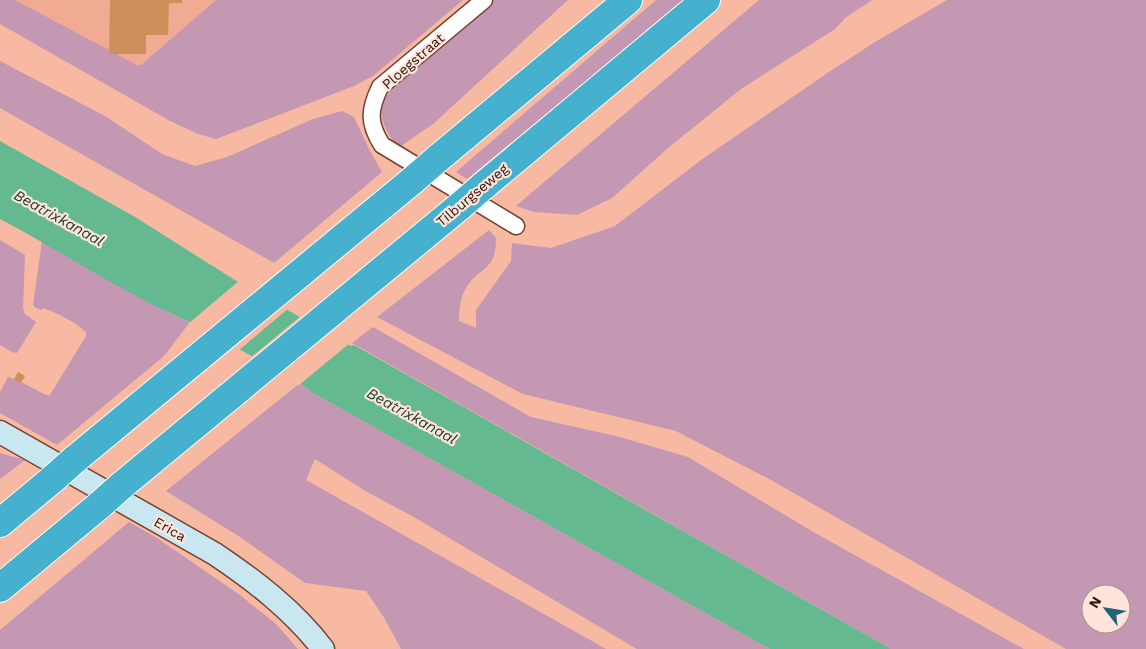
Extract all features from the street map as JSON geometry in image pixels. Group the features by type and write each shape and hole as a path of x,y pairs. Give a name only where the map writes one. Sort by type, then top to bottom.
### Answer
{"highway":[{"path":"0,523 628,0"},
{"name":"Tilburgseweg","path":"0,588 706,0"}],"main road":[{"name":"Erica","path":"0,432 215,554 266,592 301,623 323,649"}],"street":[{"name":"Ploegstraat","path":"484,0 380,87 372,102 372,128 382,145 516,226"}],"shaded area":[{"path":"0,0 225,0 134,79"},
{"path":"0,0 15,0 137,65 141,65 216,0 463,0 373,76 354,86 216,139 198,134 170,121 0,24"},
{"path":"494,0 568,0 433,124 398,148 383,121 382,103 387,95 452,35"},
{"path":"656,0 685,0 467,179 456,172"},
{"path":"759,0 872,0 845,18 835,29 741,89 668,148 612,198 577,215 534,212 516,206"},
{"path":"947,0 1146,0 1146,649 1066,649 771,480 676,431 523,394 377,317 489,230 496,238 493,258 470,282 461,301 459,321 476,328 476,310 511,261 512,243 551,248 615,226 701,160 875,42"},
{"path":"0,61 105,116 162,154 195,166 227,157 313,119 342,111 354,117 382,172 274,263 0,108"},
{"path":"0,240 25,255 23,308 25,314 36,322 17,353 0,345"},
{"path":"42,241 171,314 190,322 164,356 57,445 0,413 0,392 8,377 46,395 50,395 86,336 86,332 72,321 49,310 36,308 33,305"},
{"path":"373,327 531,417 616,436 688,457 815,533 1024,649 891,649 352,343"},
{"path":"300,383 313,393 770,649 637,649 412,516 367,492 315,459 306,480 606,649 401,649 383,616 366,591 305,583 240,537 166,491"},
{"path":"0,453 25,460 0,479"},
{"path":"129,522 157,538 240,595 276,624 298,649 0,649 0,630"}],"water":[{"name":"Beatrixkanaal","path":"0,141 135,217 238,282 351,346 354,345 891,649 770,649 313,393 300,383 190,322 117,286 0,219"}],"pier":[{"path":"240,280 289,308 238,351 188,324"},
{"path":"302,315 350,343 299,385 250,358"}],"building":[{"path":"110,0 182,0 182,3 169,3 168,35 146,35 146,54 109,54"},
{"path":"18,372 25,376 21,383 14,379"}]}
